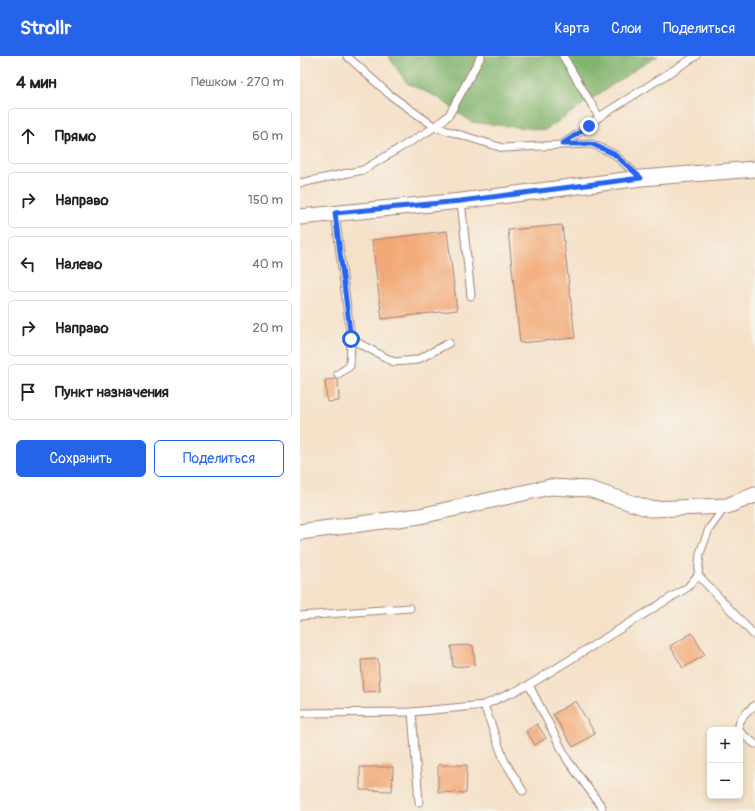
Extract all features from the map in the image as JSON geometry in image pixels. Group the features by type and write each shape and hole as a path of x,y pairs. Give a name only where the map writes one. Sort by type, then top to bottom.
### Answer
{"street":[{"path":"300,217 461,201 641,178 755,169"},
{"path":"300,532 420,516 550,487 589,489 650,509 727,506 755,495"}],"lane":[{"path":"347,56 390,95 435,127 503,148 562,144 592,144 614,154 641,178"},
{"path":"300,183 363,170 435,127 449,114 481,56"},
{"path":"563,56 599,117"},
{"path":"562,144 589,126 599,117 696,56"},
{"path":"461,201 471,296"},
{"path":"335,213 351,339 350,366 338,374"},
{"path":"351,339 394,362 416,360 449,343"},
{"path":"300,713 412,712 484,705 529,686 688,587 698,576 700,553 709,529 727,506"},
{"path":"698,576 755,636"},
{"path":"300,616 410,608"},
{"path":"529,686 568,761 602,807"},
{"path":"484,705 504,760 523,791"},
{"path":"738,727 740,720 755,705"},
{"path":"412,712 419,802"},
{"path":"743,735 755,744"}],"green space":[{"path":"388,56 658,56 639,67 545,130 471,122 439,98 407,83"}],"building":[{"path":"562,225 575,338 520,343 508,230"},
{"path":"447,231 457,310 382,319 372,240"},
{"path":"338,379 339,401 327,402 325,380"},
{"path":"692,633 705,655 683,668 670,646"},
{"path":"473,645 475,665 453,667 451,646"},
{"path":"378,659 380,691 363,692 361,660"},
{"path":"576,701 595,734 573,747 553,714"},
{"path":"537,724 546,738 535,745 526,731"},
{"path":"438,765 467,765 466,793 438,792"},
{"path":"360,767 393,767 392,791 360,790"}],"route":[{"path":"351,339 335,213 461,201 641,178 614,154 592,144 562,144 589,126"}]}
